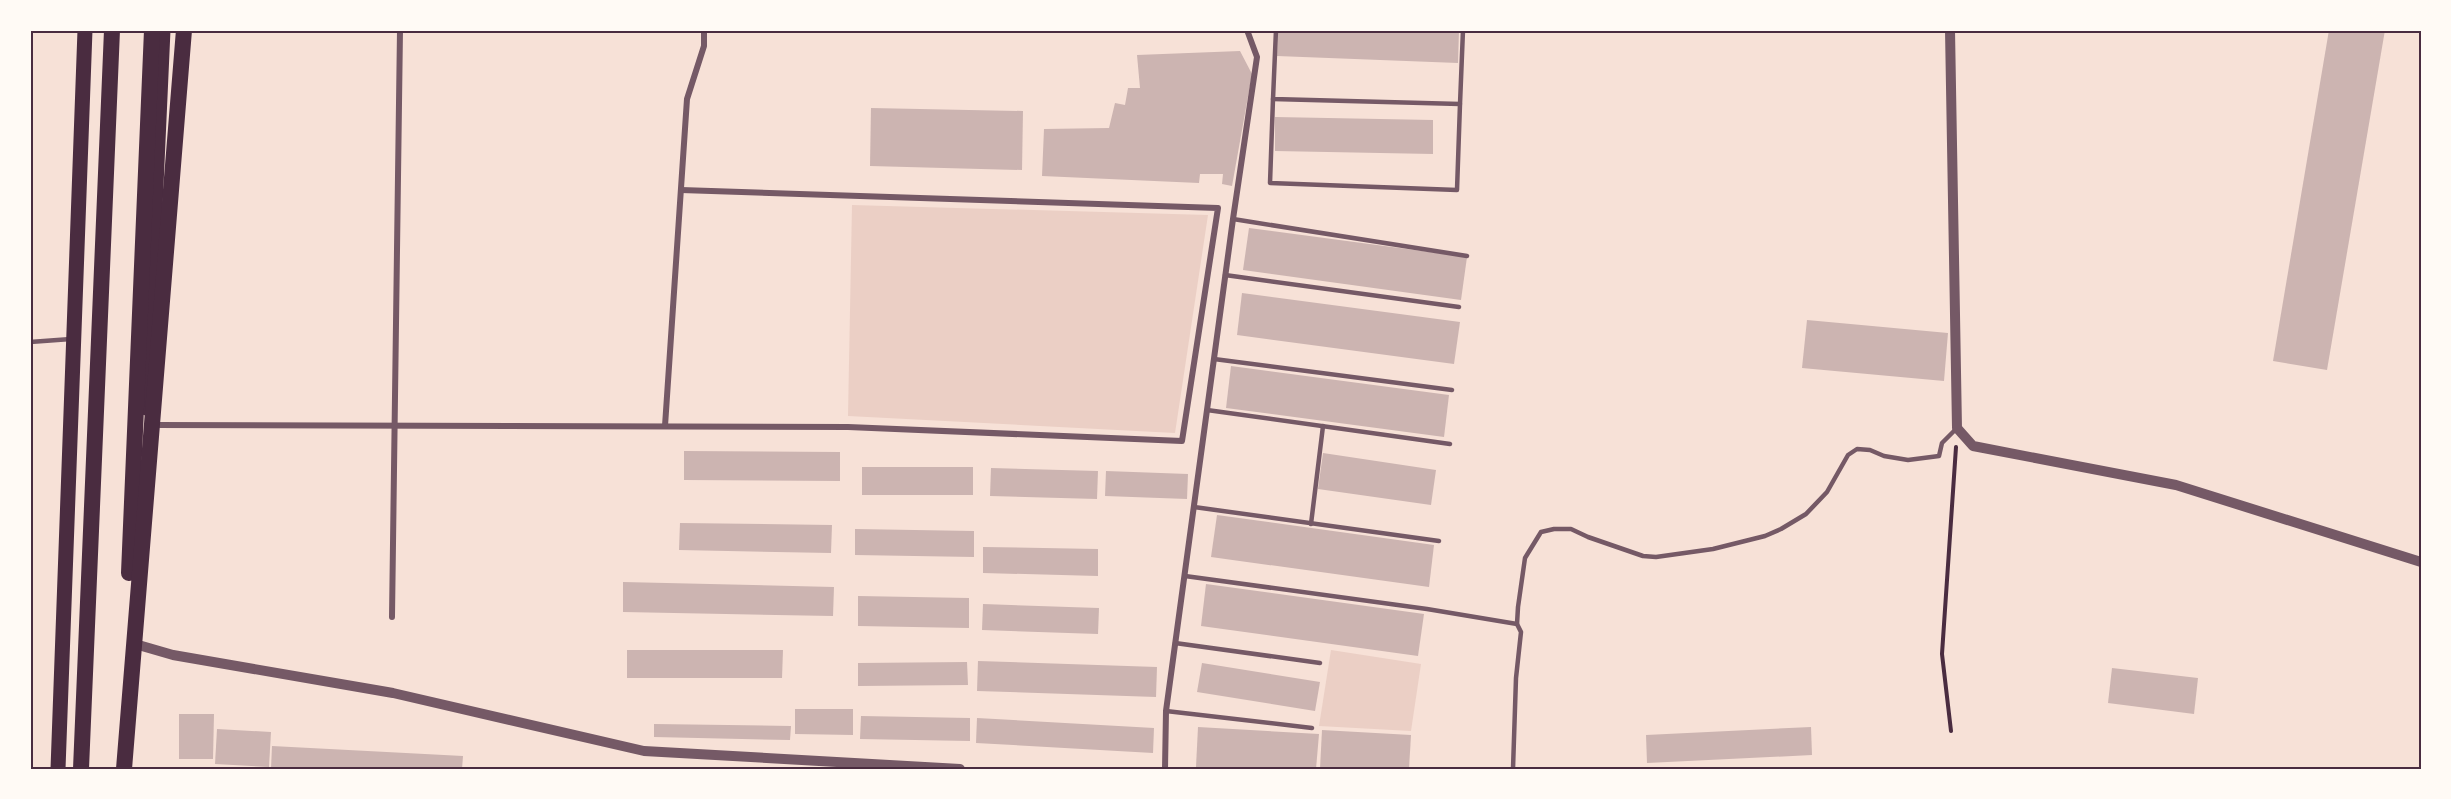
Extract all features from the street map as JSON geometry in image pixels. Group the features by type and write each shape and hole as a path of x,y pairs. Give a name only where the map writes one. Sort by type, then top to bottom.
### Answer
{"highway":[{"path":"81,769 112,30"},
{"path":"122,769 152,30"},
{"path":"122,769 184,30"}],"main road":[{"path":"58,769 85,30"},
{"path":"129,769 163,30"}],"street":[{"path":"392,617 400,30"},
{"path":"664,426 687,99 704,46 704,30"},
{"path":"1165,769 1166,711 1257,57 1247,30"},
{"path":"1950,30 1957,428 1973,446 2176,485 2421,562"},
{"path":"145,425 848,427 1182,441 1218,208 681,190"},
{"path":"135,644 173,655 393,693 644,752 960,769"}],"lane":[{"path":"1276,30 1270,183 1445,190 1457,190 1463,30"},
{"path":"1273,99 1460,104"},
{"path":"1233,219 1467,256"},
{"path":"1225,275 1459,307"},
{"path":"30,342 74,339"},
{"path":"1214,359 1452,390"},
{"path":"1207,410 1450,444"},
{"path":"1311,524 1323,426"},
{"path":"1513,769 1516,678 1521,632 1517,624 1524,558 1541,532 1571,529 1643,556 1656,557 1713,549 1766,536 1781,530 1816,506 1838,476 1848,455 1857,449 1908,460 1939,456 1942,443 1957,428"},
{"path":"1194,507 1439,542"},
{"path":"1185,576 1427,609 1517,624"},
{"path":"1175,643 1320,663"},
{"path":"1166,711 1312,728"}],"path":[{"path":"1951,731 1942,654 1957,428"}],"shaded area":[{"path":"852,205 1208,215 1175,433 848,416"},
{"path":"1331,650 1421,664 1411,731 1319,726"}],"building":[{"path":"1278,30 1459,30 1458,63 1277,56"},
{"path":"2329,30 2385,30 2327,370 2273,361"},
{"path":"1240,51 1252,74 1232,186 1222,184 1223,174 1200,174 1199,183 1042,176 1044,129 1109,128 1115,103 1125,105 1128,88 1140,88 1137,55"},
{"path":"871,108 1023,111 1022,170 870,166"},
{"path":"1275,117 1433,120 1433,154 1275,151"},
{"path":"1249,228 1467,257 1461,300 1243,270"},
{"path":"1242,293 1460,322 1454,364 1237,335"},
{"path":"1807,320 1948,333 1944,381 1802,368"},
{"path":"1231,366 1449,395 1444,437 1226,408"},
{"path":"684,451 840,452 840,481 684,480"},
{"path":"1323,453 1436,470 1431,505 1318,489"},
{"path":"862,467 973,467 973,495 862,495"},
{"path":"991,468 1098,471 1097,499 990,496"},
{"path":"1106,471 1188,474 1187,499 1105,496"},
{"path":"1217,515 1434,545 1429,587 1211,557"},
{"path":"680,523 832,525 831,553 679,550"},
{"path":"855,529 974,531 974,557 855,555"},
{"path":"983,547 1098,549 1098,576 983,573"},
{"path":"623,582 834,587 833,616 623,612"},
{"path":"1206,584 1424,614 1418,656 1201,626"},
{"path":"858,596 969,598 969,628 858,626"},
{"path":"983,604 1099,608 1098,634 982,630"},
{"path":"627,650 783,650 782,678 627,678"},
{"path":"978,661 1157,667 1156,697 977,691"},
{"path":"967,662 968,685 858,686 858,663"},
{"path":"1202,663 1320,682 1315,711 1197,692"},
{"path":"2112,668 2198,678 2194,714 2108,703"},
{"path":"795,709 853,709 853,735 795,734"},
{"path":"179,714 214,714 213,759 179,759"},
{"path":"861,716 970,718 970,741 860,739"},
{"path":"977,718 1154,728 1153,753 976,743"},
{"path":"654,724 791,726 790,740 654,737"},
{"path":"1198,727 1319,734 1316,769 1196,767"},
{"path":"1811,727 1812,755 1647,763 1646,735"},
{"path":"217,729 271,732 269,767 215,764"},
{"path":"1322,730 1411,735 1409,769 1320,769"},
{"path":"272,746 463,756 462,769 271,769"}]}
